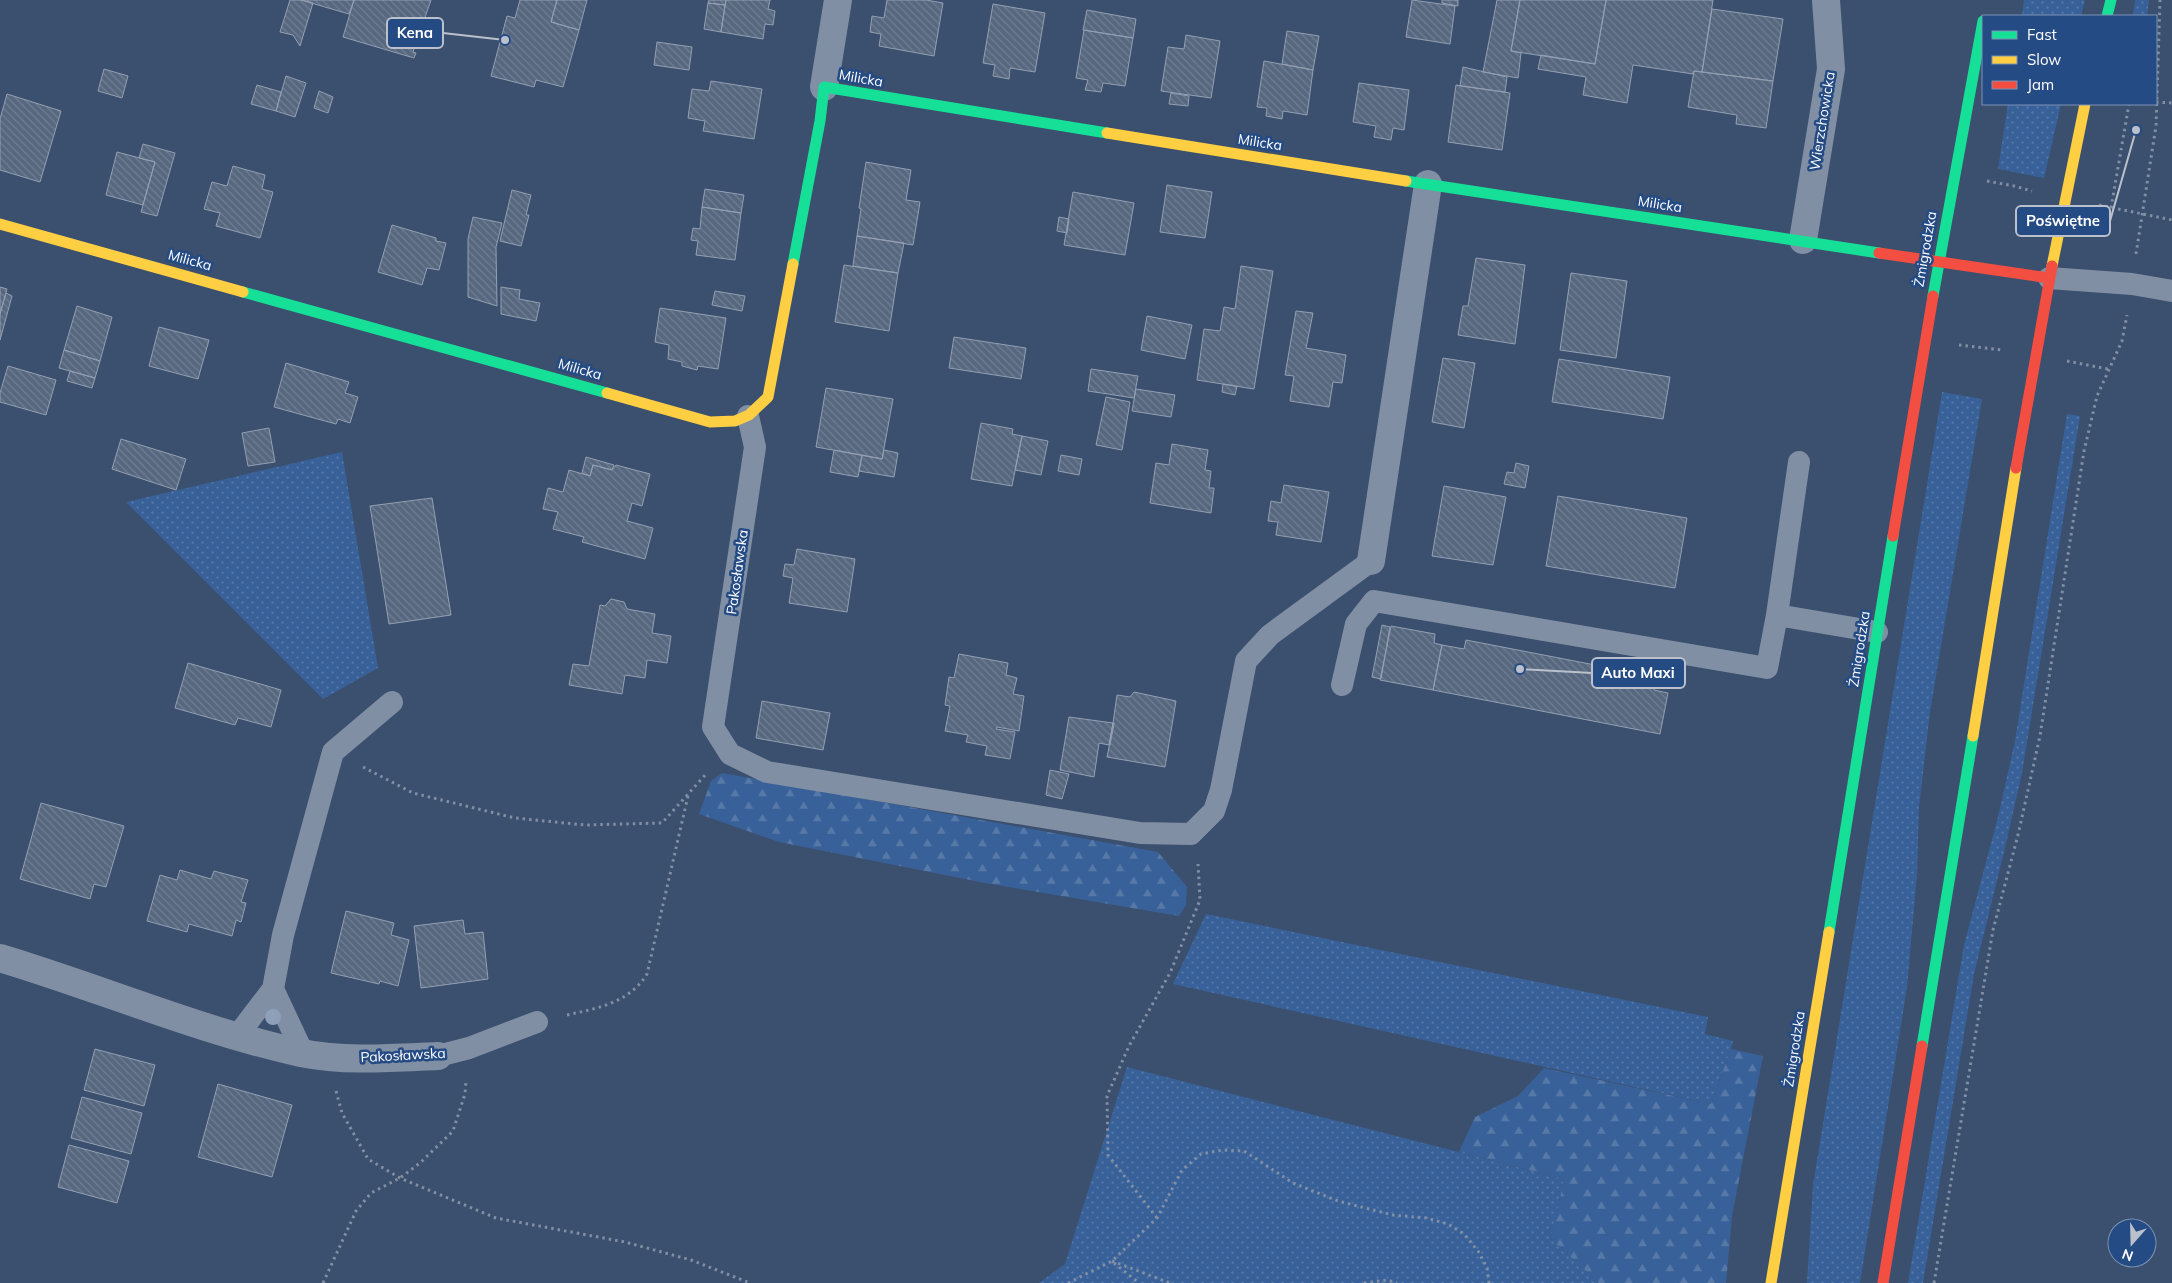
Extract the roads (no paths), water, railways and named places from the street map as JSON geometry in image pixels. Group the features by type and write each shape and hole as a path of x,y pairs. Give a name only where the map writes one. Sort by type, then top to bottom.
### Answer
{"main road":[{"path":"2107,15 2111,0"},
{"name":"Żmigrodzka","path":"1771,1283 1938,263 1982,26"},
{"name":"Milicka","path":"0,224 710,422 726,423 748,416 768,398 824,87 1428,184 1803,240 1938,263 2049,278"},
{"path":"1883,1283 2049,278 2085,105"}],"street":[{"path":"824,87 838,0"},
{"name":"Wierzchowicka","path":"1803,240 1831,69 1826,0"},
{"path":"1371,561 1428,184"},
{"name":"Pakosławska","path":"0,958 237,1036 303,1053 382,1059 438,1056"}],"lane":[{"path":"2049,278 2132,284 2172,291"},
{"name":"Pakosławska","path":"748,416 755,447 719,736 730,754 767,772 1140,834 1191,834 1214,811 1221,790 1246,661 1270,635 1371,561"},
{"path":"1342,685 1356,624 1374,601 1767,668 1777,615 1799,462"},
{"path":"1777,615 1877,632"},
{"path":"237,1036 273,989 283,935 333,752 392,702"},
{"path":"273,989 303,1053"},
{"name":"Pakosławska","path":"438,1056 469,1048 537,1022"}],"place":[{"name":"Kena","path":"505,40"},
{"name":"Poświętne","path":"2136,130"},
{"name":"Auto Maxi","path":"1520,669"}]}
